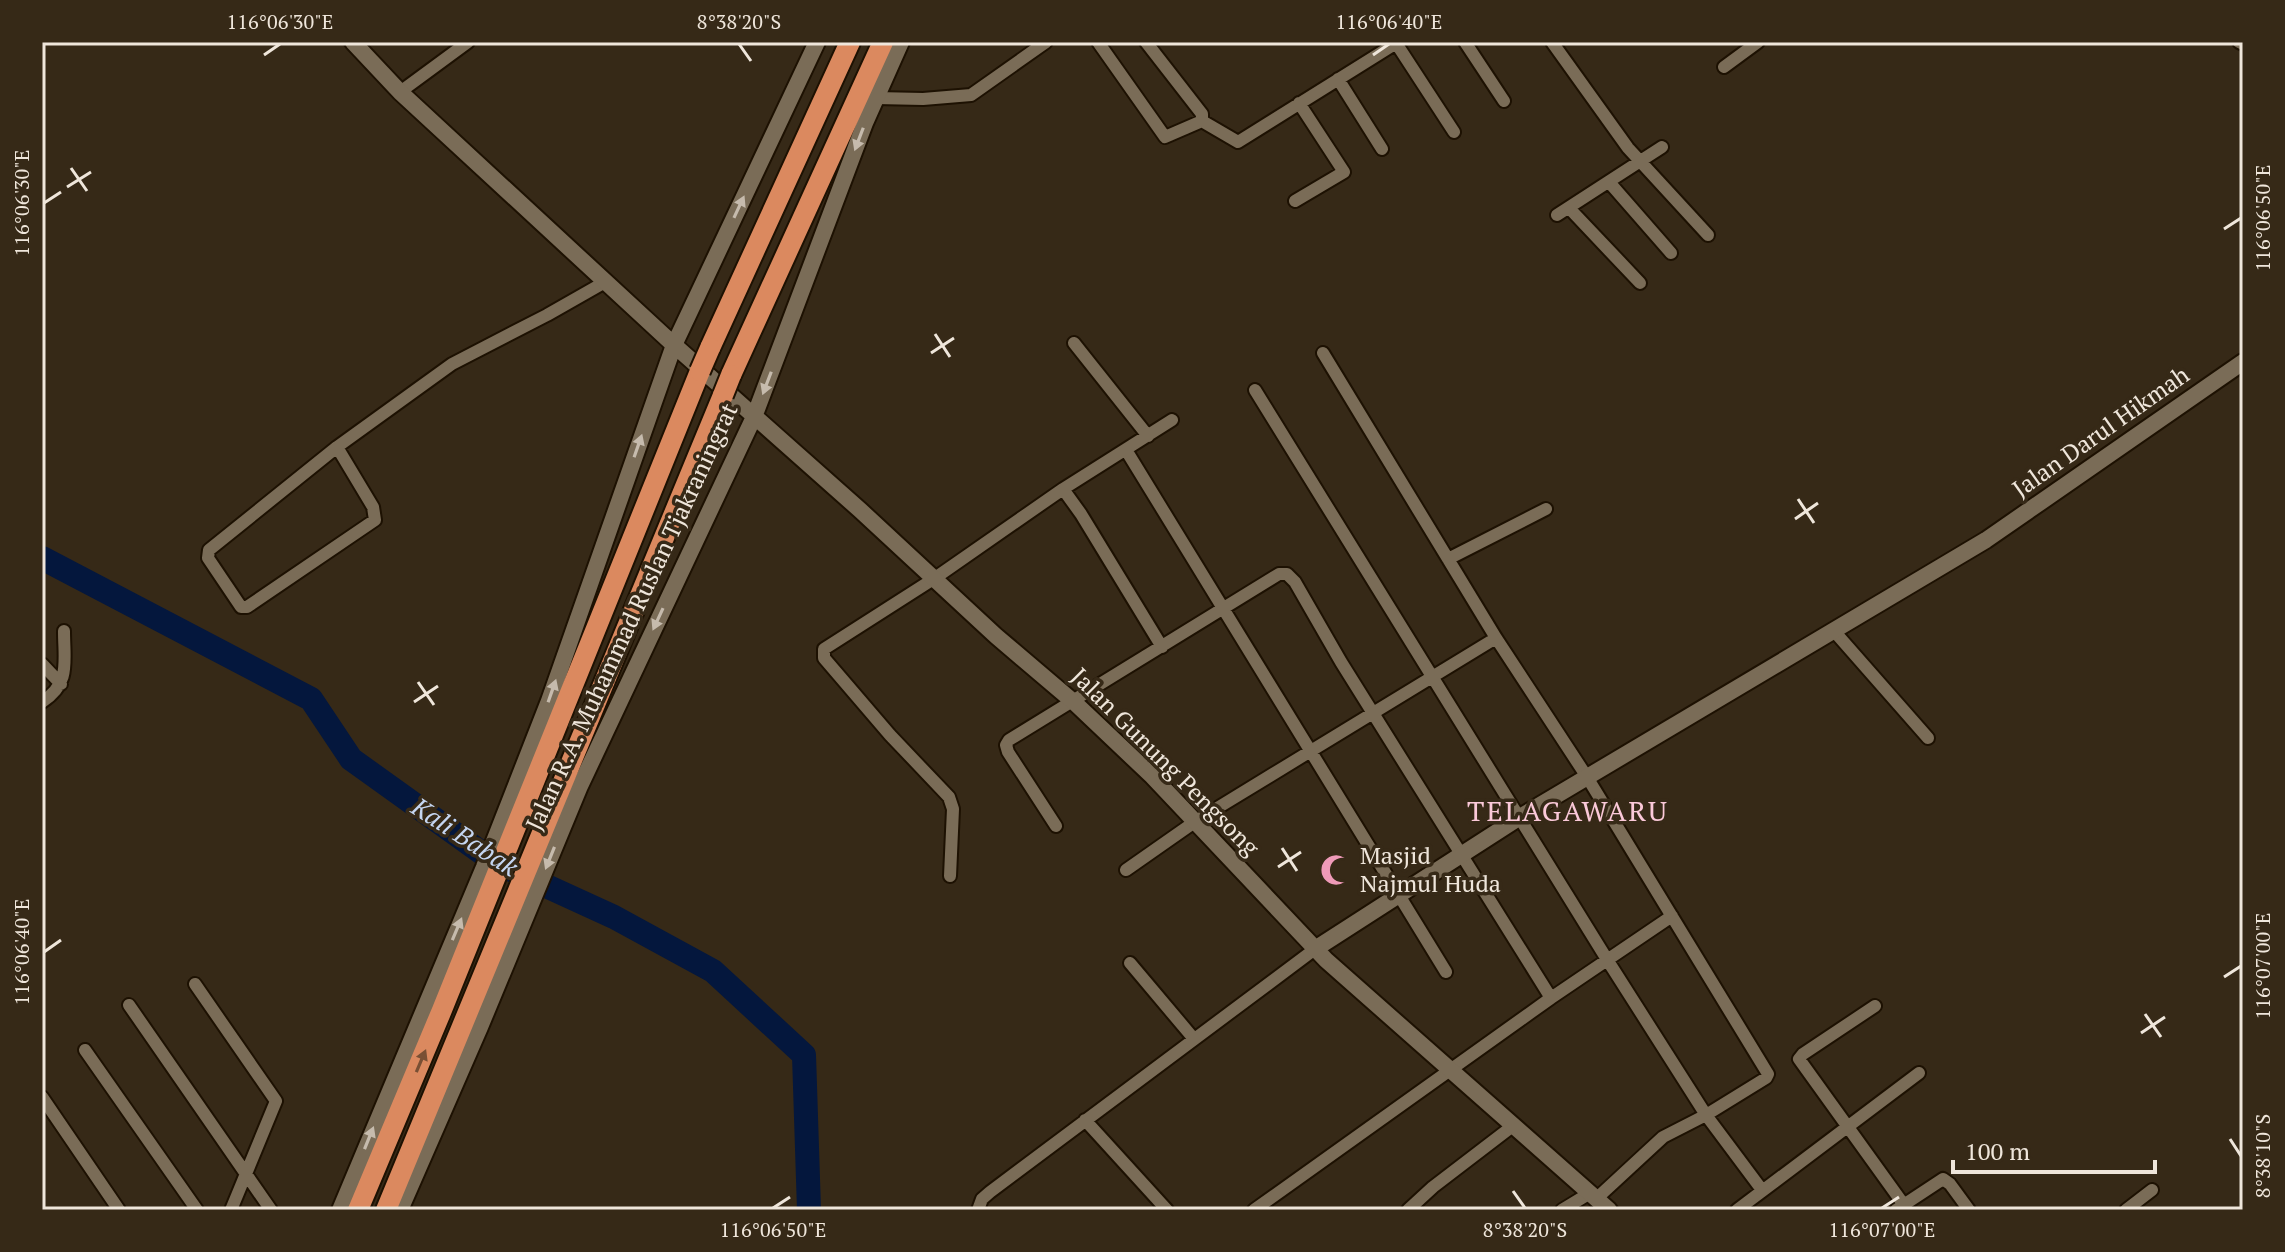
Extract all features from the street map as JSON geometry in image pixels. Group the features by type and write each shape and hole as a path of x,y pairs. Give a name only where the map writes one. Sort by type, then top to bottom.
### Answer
{"highway":[{"name":"Jalan R.A. Muhammad Ruslan Tjakraningrat","path":"358,1210 434,1005 529,772 710,348 850,42"},
{"name":"Jalan R.A. Muhammad Ruslan Tjakraningrat","path":"386,1210 473,1022 731,375 883,42"}],"street":[{"name":"Jalan Gunung Pengsong","path":"353,42 400,92 605,282 996,636 1072,700 1196,821 1315,949 1599,1200"},
{"path":"400,92 468,42"},
{"name":"Jalan R.A. Muhammad Ruslan Tjakraningrat","path":"529,772 549,701 674,345 817,42"},
{"name":"Jalan R.A. Muhammad Ruslan Tjakraningrat","path":"570,784 754,417 876,98 901,42"},
{"path":"876,98 923,99 971,95 1046,42"},
{"path":"1098,42 1165,137 1202,121"},
{"path":"1146,42 1202,114 1202,121"},
{"path":"1465,42 1504,101"},
{"path":"1552,42 1640,161 1708,235"},
{"path":"1724,67 1758,42"},
{"path":"1202,121 1238,142 1397,43 1454,132"},
{"path":"1338,79 1382,149"},
{"path":"1295,201 1344,172 1299,103"},
{"path":"1640,283 1563,212 1662,147"},
{"path":"1609,182 1671,253"},
{"path":"337,447 373,507 375,520 247,607 241,607 208,558 209,550 337,447 452,364 605,282"},
{"path":"1074,343 1148,436"},
{"path":"1323,353 1768,1075 1706,1115 1663,1137 1599,1200 1562,1210"},
{"name":"Jalan Darul Hikmah","path":"1315,949 1520,817 1986,540 2243,362"},
{"path":"1255,390 1608,961 1706,1115 1762,1190"},
{"path":"950,876 953,809 949,797 890,735 822,652 1063,489 1172,420"},
{"path":"1126,450 1446,972"},
{"path":"1063,489 1162,647"},
{"path":"1448,559 1546,509"},
{"path":"1056,826 1006,745 1009,740 1279,574 1290,575 1551,998"},
{"path":"42,702 57,692 61,684 64,631"},
{"path":"1834,631 1928,738"},
{"path":"1126,870 1196,821 1310,749 1496,638"},
{"path":"42,664 61,684"},
{"path":"1254,1210 1551,998 1672,916"},
{"path":"978,1210 982,1199 990,1192 1315,949"},
{"path":"1130,963 1194,1039"},
{"path":"195,984 276,1101 231,1210"},
{"path":"129,1005 271,1210"},
{"name":"Jalan R.A. Muhammad Ruslan Tjakraningrat","path":"340,1210 434,1005"},
{"path":"1875,1006 1800,1056 1801,1062 1900,1207 1943,1179 1969,1210"},
{"path":"85,1050 197,1210"},
{"path":"1737,1210 1919,1073"},
{"name":"Jalan R.A. Muhammad Ruslan Tjakraningrat","path":"400,1210 444,1090"},
{"path":"42,1097 119,1210"},
{"path":"1085,1120 1167,1210"},
{"path":"1408,1210 1514,1125"},
{"path":"2126,1210 2152,1190"}],"waterway":[{"name":"Kali Babak","path":"42,558 311,699 351,759 496,863 614,917 713,971 804,1055 809,1210"}],"place":[{"name":"Masjid Najmul Huda","path":"1336,870"}],"district":[{"name":"TELAGAWARU","path":"1568,811"}]}
